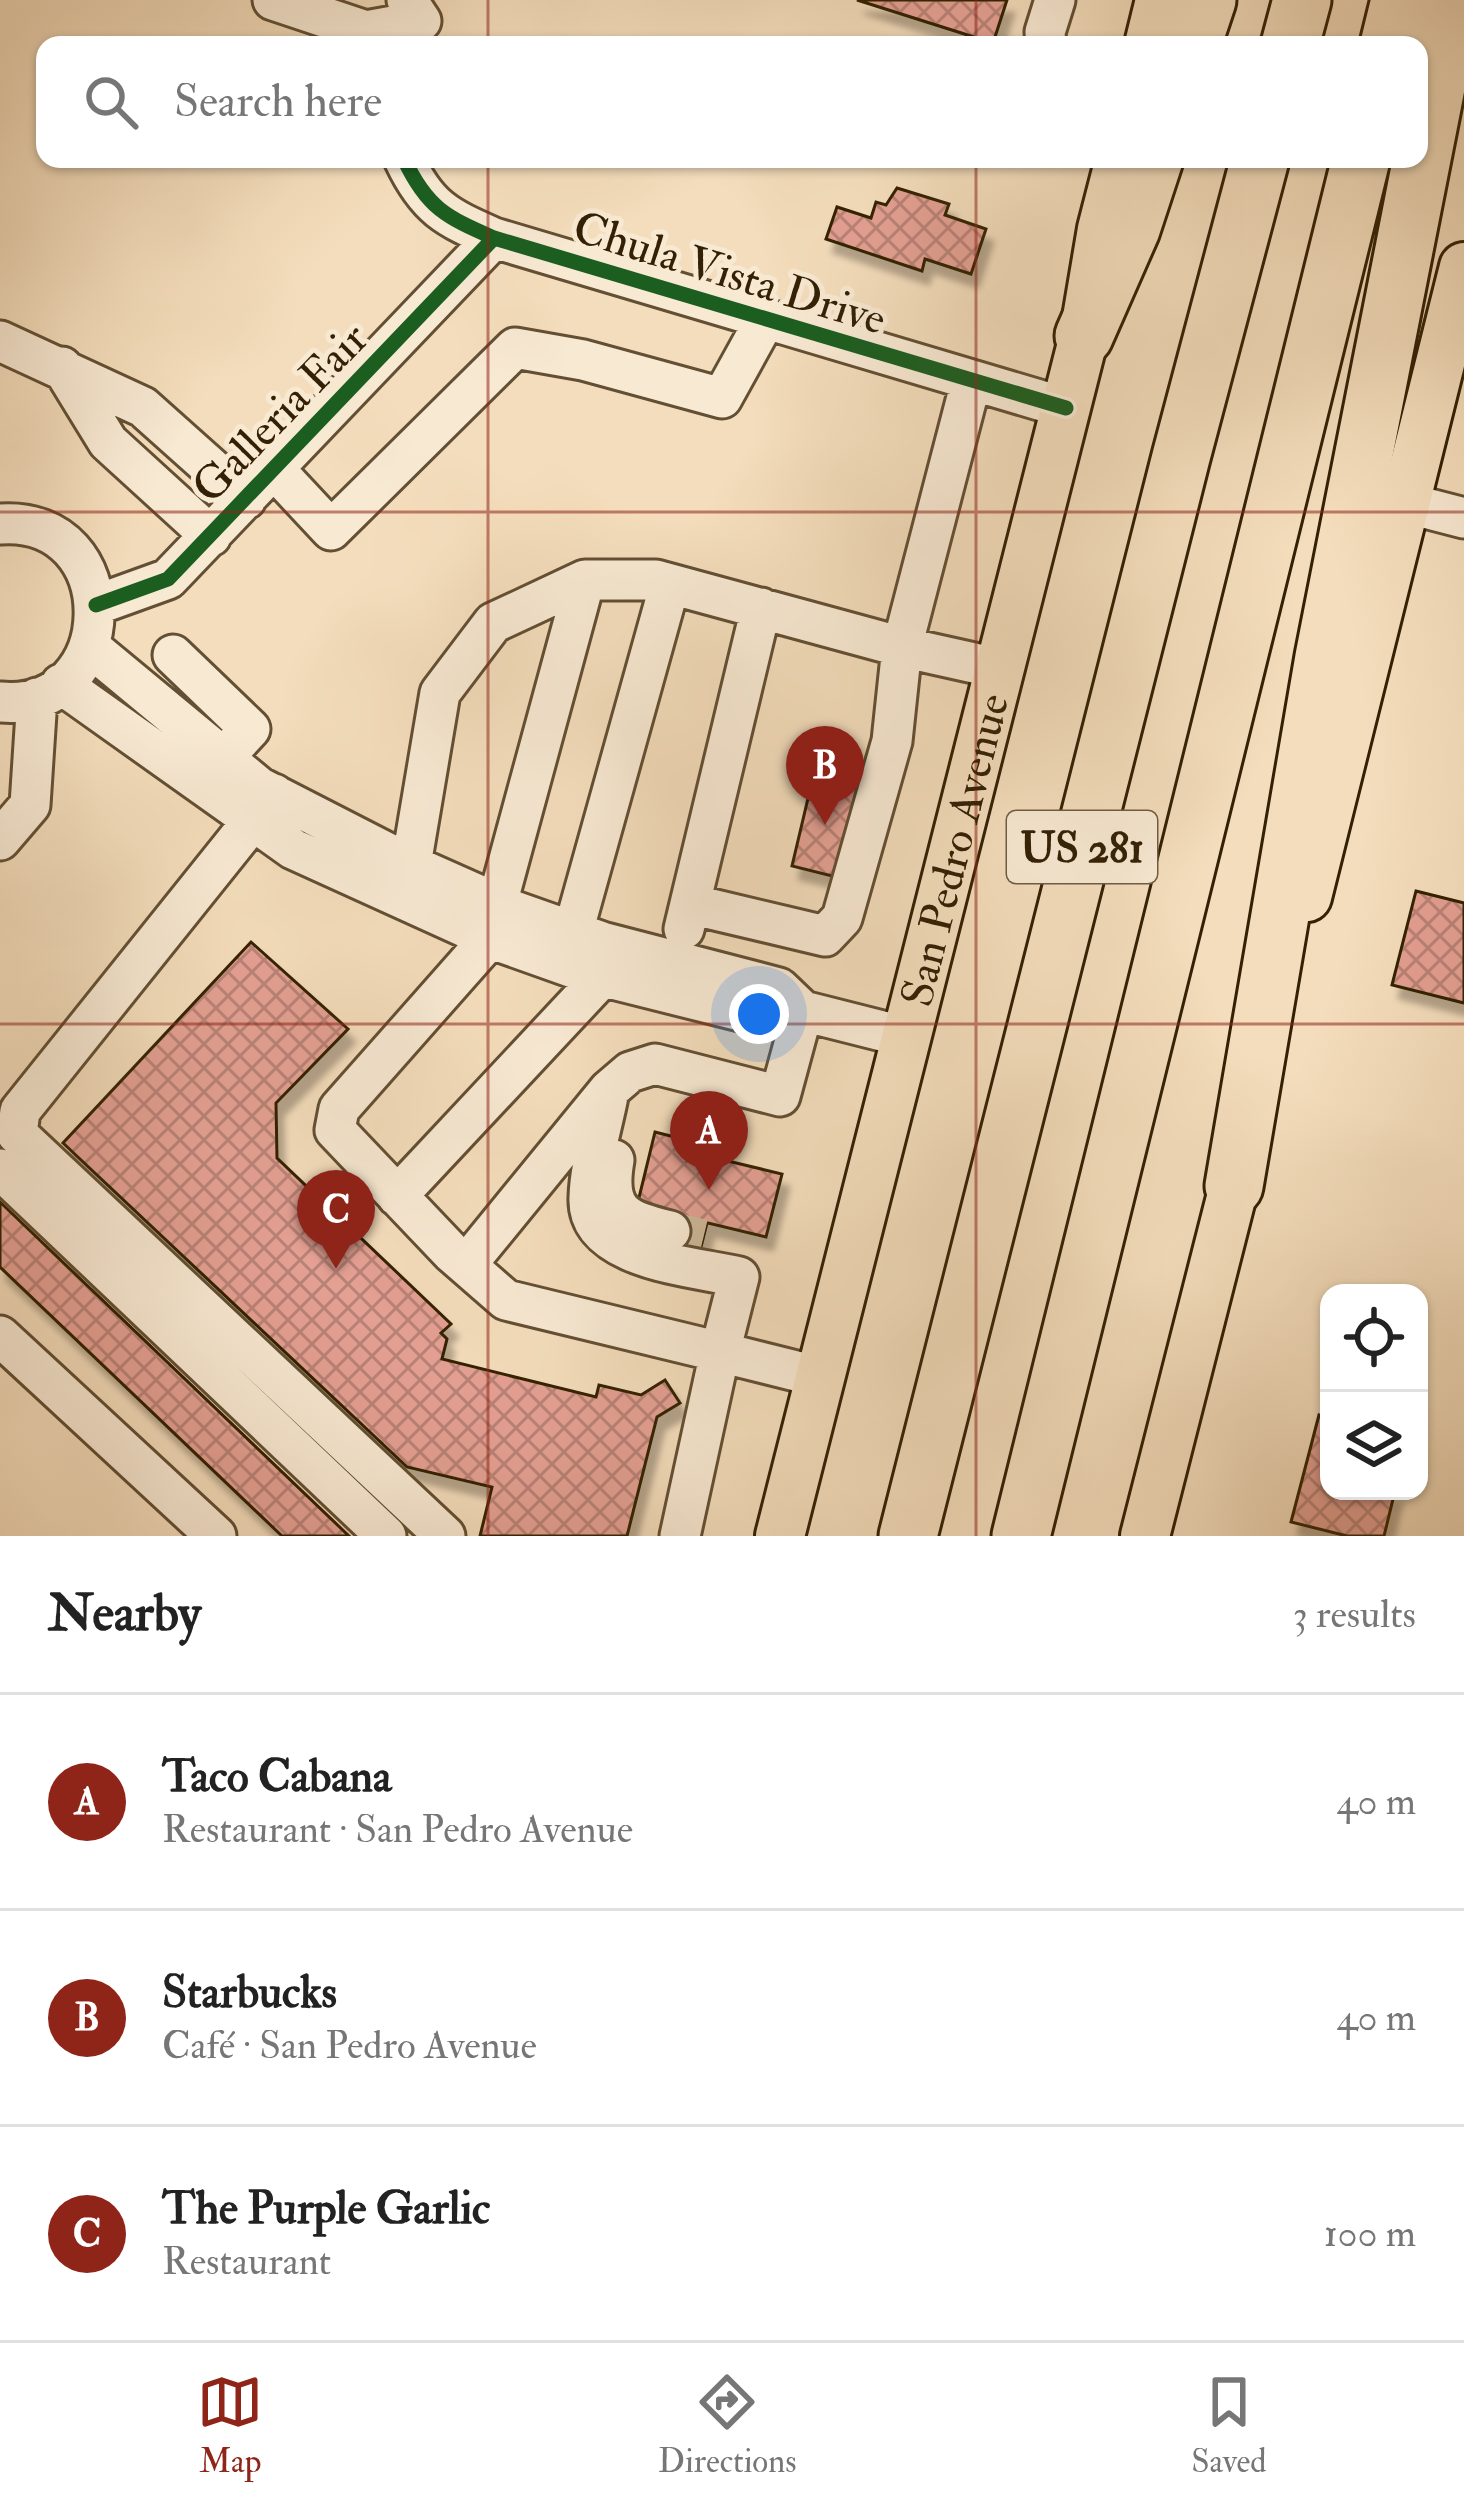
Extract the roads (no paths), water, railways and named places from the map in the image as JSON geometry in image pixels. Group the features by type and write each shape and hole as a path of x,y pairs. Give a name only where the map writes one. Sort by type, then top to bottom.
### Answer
{"highway":[{"path":"1195,36 1207,0"},
{"path":"1293,36 1303,0"},
{"path":"1391,36 1400,0"},
{"path":"1428,131 1454,0"},
{"path":"1084,336 1131,230 1151,168"},
{"name":"US 281","path":"908,1536 1258,168"},
{"name":"US 281","path":"1021,1536 1359,168"},
{"path":"1234,1186 1324,657 1421,168"}],"main road":[{"path":"1151,36 1160,0"},
{"name":"San Pedro Avenue","path":"779,1536 1084,336 1118,168"},
{"path":"1145,1536 1460,298"}],"street":[{"path":"273,0 367,31 417,16"},
{"path":"1046,36 1055,0"},
{"name":"Chula Vista Drive","path":"408,168 418,190 445,217 494,238 1066,408"},
{"name":"Galleria Fair","path":"96,605 168,579 494,238"},
{"path":"275,470 332,530 515,348 590,362 722,398 765,320"},
{"path":"0,341 143,407 246,500"},
{"path":"62,367 107,442 211,536"},
{"path":"690,904 825,935 842,918 892,741 902,646 971,382"},
{"path":"1406,503 1464,518"},
{"path":"0,524 45,531 70,549 88,575 96,605 90,646 78,667 33,694"},
{"path":"411,866 440,693 493,623 585,580 656,580 1001,669"},
{"path":"585,580 500,918 339,1109 335,1130 506,1300 820,1377"},
{"path":"573,932 670,584"},
{"path":"676,961 761,608"},
{"path":"90,646 260,787 263,807 293,849 500,918 573,932 779,988 803,1011"},
{"path":"173,656 250,729 224,757"},
{"path":"33,694 263,807 411,866 603,976 772,1019 803,1011 906,1037"},
{"path":"0,840 30,805 33,694"},
{"path":"263,807 20,1111 16,1134 445,1536"},
{"path":"397,1196 603,976"},
{"path":"466,1265 620,1081 655,1064 780,1096 803,1011"},
{"path":"620,1081 588,1199 593,1223 606,1240 626,1251 739,1277"},
{"path":"620,1081 612,1192 619,1210 631,1221 687,1235 729,1256 739,1277 680,1536"},
{"path":"0,1169 386,1536"},
{"path":"0,1336 216,1536"}],"tunnel":[{"path":"670,1231 703,1239"}],"place":[{"name":"Starbucks","path":"825,825"},
{"name":"Taco Cabana","path":"709,1190"},
{"name":"The Purple Garlic","path":"336,1269"}]}
